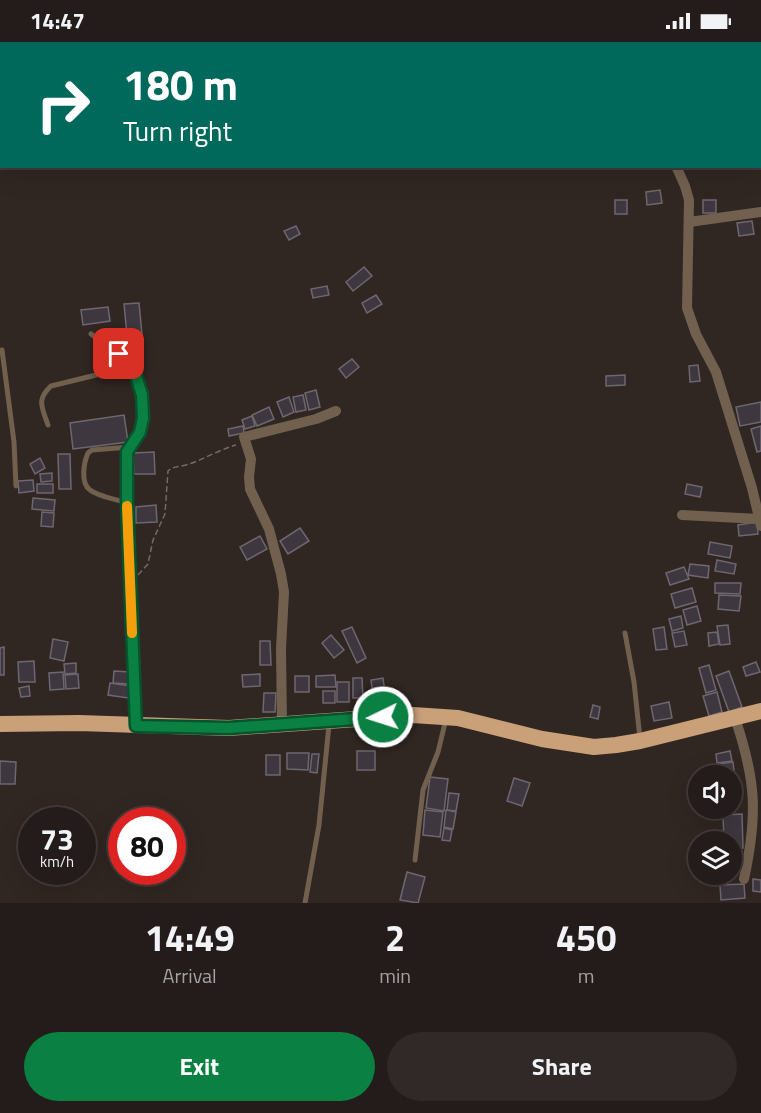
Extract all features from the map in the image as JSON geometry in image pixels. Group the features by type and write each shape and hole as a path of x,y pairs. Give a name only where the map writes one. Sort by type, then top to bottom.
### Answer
{"highway":[{"path":"0,724 49,722 229,728 413,715 458,718 542,740 580,746 616,745 640,741 761,711"}],"street":[{"path":"677,168 689,200 686,299 689,317 716,372 750,480 760,523 682,515"},
{"path":"689,222 761,212"},
{"path":"282,725 281,649 284,592 282,574 269,529 250,489 251,459 244,438 316,419 336,411"},
{"path":"735,718 748,759 754,805 754,824 744,879"}],"lane":[{"path":"91,334 133,366 142,395 143,418 140,432 127,452 136,726"},
{"path":"2,350 9,399 16,486"},
{"path":"48,425 41,404 43,393 51,386 133,366"},
{"path":"0,401 9,399"},
{"path":"127,503 89,490 84,473 86,456 92,450 130,447"},
{"path":"625,633 634,682 640,741"},
{"path":"415,860 423,790 438,752 446,717"},
{"path":"305,903 319,825 329,720"}],"path":[{"path":"130,580 148,564 153,540 165,514 168,471 171,468 188,465 215,451 238,445 244,438"}],"building":[{"path":"660,190 662,203 647,205 646,192"},
{"path":"615,200 627,200 627,214 615,214"},
{"path":"703,200 716,200 716,213 703,213"},
{"path":"752,221 754,234 739,236 737,223"},
{"path":"296,226 300,234 289,240 284,231"},
{"path":"364,267 372,276 353,291 346,282"},
{"path":"327,286 329,295 313,298 311,289"},
{"path":"376,295 382,304 367,313 362,303"},
{"path":"139,303 143,345 128,346 124,304"},
{"path":"108,307 110,321 83,325 81,310"},
{"path":"352,359 359,367 346,378 339,369"},
{"path":"698,365 700,381 690,382 689,366"},
{"path":"625,375 625,385 606,386 606,376"},
{"path":"316,390 320,407 309,410 305,393"},
{"path":"303,395 306,410 296,412 293,397"},
{"path":"289,397 294,412 283,417 277,402"},
{"path":"761,402 761,422 740,426 736,407"},
{"path":"269,407 274,419 257,426 252,415"},
{"path":"124,415 128,442 73,449 70,423"},
{"path":"252,416 255,426 245,429 242,420"},
{"path":"243,426 244,433 229,436 228,429"},
{"path":"761,426 761,451 757,452 751,429"},
{"path":"154,452 155,474 134,474 133,453"},
{"path":"58,454 70,454 71,489 59,489"},
{"path":"40,458 45,468 35,474 30,464"},
{"path":"52,473 52,481 41,482 40,474"},
{"path":"33,480 34,491 19,493 18,481"},
{"path":"37,484 53,484 53,493 37,493"},
{"path":"687,484 702,487 700,497 685,494"},
{"path":"33,498 55,500 54,511 32,509"},
{"path":"156,505 157,522 136,523 136,507"},
{"path":"42,512 54,513 53,527 41,526"},
{"path":"757,522 758,534 739,536 738,525"},
{"path":"300,528 309,541 288,554 280,541"},
{"path":"260,536 267,549 247,560 240,547"},
{"path":"710,542 732,546 730,558 708,554"},
{"path":"717,560 736,564 734,574 715,571"},
{"path":"690,564 709,566 708,578 688,575"},
{"path":"684,567 689,579 670,585 666,573"},
{"path":"715,583 741,583 740,594 715,593"},
{"path":"692,588 696,602 675,608 671,594"},
{"path":"719,595 741,596 739,611 718,609"},
{"path":"697,606 701,621 687,625 683,610"},
{"path":"681,616 683,628 672,631 669,619"},
{"path":"728,625 730,644 720,645 717,626"},
{"path":"352,627 366,658 357,663 342,631"},
{"path":"664,627 667,649 656,650 653,629"},
{"path":"684,631 687,645 675,647 672,633"},
{"path":"717,632 719,644 709,646 708,633"},
{"path":"331,635 344,650 334,658 322,643"},
{"path":"53,639 68,642 64,661 50,658"},
{"path":"260,641 270,641 271,665 260,665"},
{"path":"4,647 4,675 0,675 0,648"},
{"path":"34,661 35,682 19,682 18,662"},
{"path":"756,662 760,672 746,676 743,667"},
{"path":"76,663 76,673 65,674 64,664"},
{"path":"709,665 716,690 706,693 699,668"},
{"path":"114,671 130,672 129,684 113,683"},
{"path":"729,671 742,707 729,712 716,676"},
{"path":"63,672 64,689 50,690 49,673"},
{"path":"78,674 79,688 66,689 65,675"},
{"path":"260,674 260,686 243,687 242,675"},
{"path":"335,675 336,687 316,687 316,676"},
{"path":"295,676 309,676 309,692 295,692"},
{"path":"353,678 362,678 363,698 353,698"},
{"path":"383,678 386,701 374,702 371,680"},
{"path":"337,682 349,682 349,702 337,702"},
{"path":"110,683 131,686 128,698 108,695"},
{"path":"29,686 30,696 21,697 19,688"},
{"path":"323,691 335,691 335,703 323,703"},
{"path":"717,692 722,712 709,716 703,696"},
{"path":"264,693 276,693 275,712 263,712"},
{"path":"669,702 672,718 654,721 651,706"},
{"path":"593,705 600,707 598,719 590,717"},
{"path":"357,751 375,751 375,770 357,770"},
{"path":"730,751 732,761 717,763 716,754"},
{"path":"287,753 309,753 308,770 287,769"},
{"path":"312,754 319,754 317,773 310,772"},
{"path":"266,755 280,755 280,775 266,775"},
{"path":"0,761 16,762 15,784 0,784"},
{"path":"733,762 733,765 718,765"},
{"path":"430,777 448,779 444,811 426,808"},
{"path":"514,778 530,783 522,806 507,801"},
{"path":"449,793 459,794 456,811 447,810"},
{"path":"425,810 443,812 440,837 423,835"},
{"path":"446,810 456,812 453,829 444,827"},
{"path":"742,814 743,848 742,831 724,831 723,819 742,819"},
{"path":"444,828 452,830 450,841 442,840"},
{"path":"407,872 425,877 418,903 400,900"},
{"path":"753,879 761,880 761,892 753,891"},
{"path":"744,884 745,898 721,900 720,885"}],"slow traffic":[{"path":"127,506 132,633"}],"route":[{"path":"119,354 133,366 142,395 143,418 140,432 127,452 136,726 229,728 383,717"}]}
